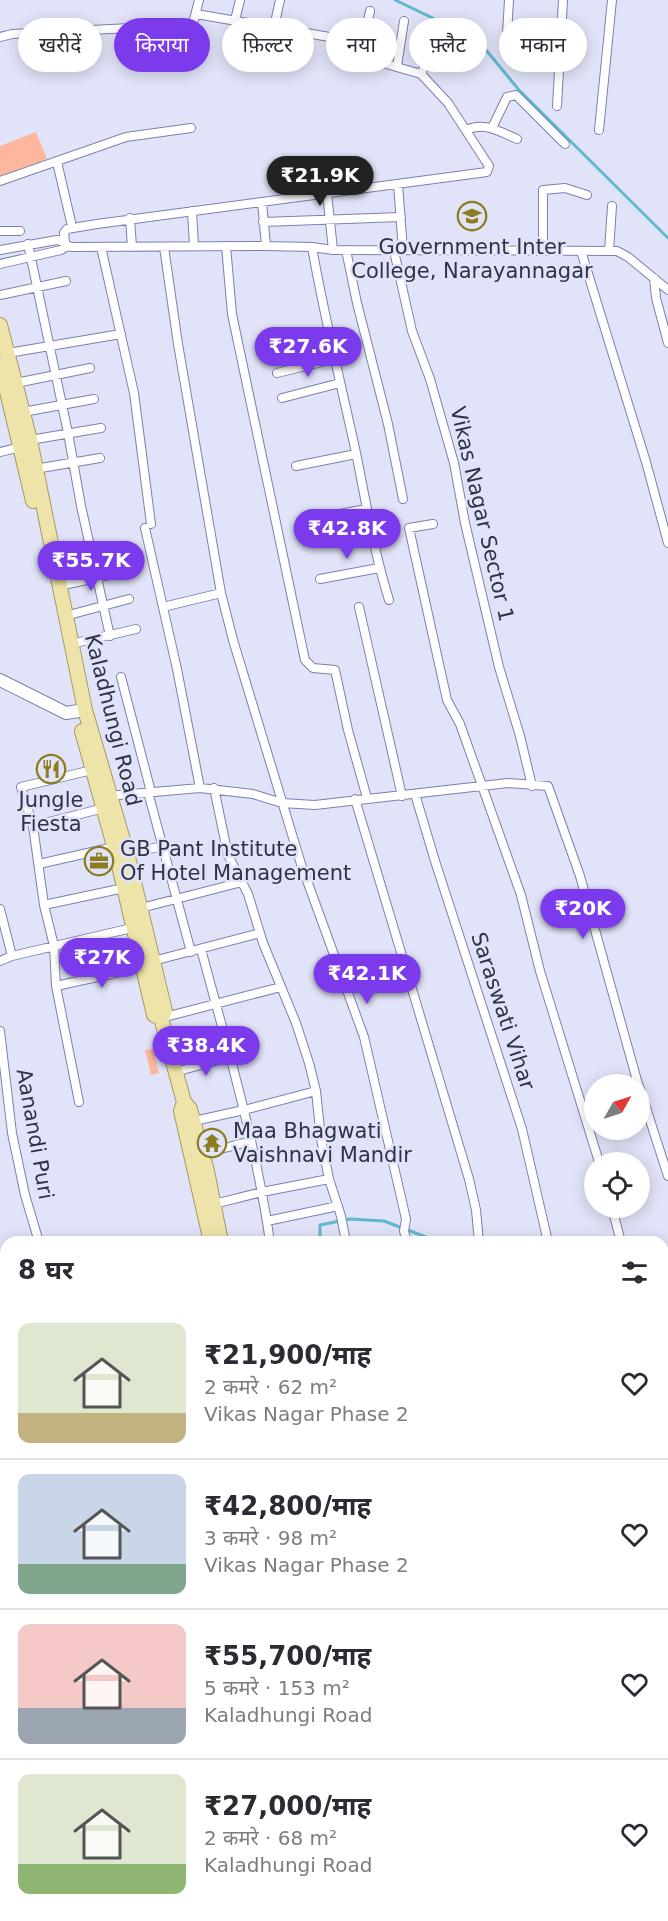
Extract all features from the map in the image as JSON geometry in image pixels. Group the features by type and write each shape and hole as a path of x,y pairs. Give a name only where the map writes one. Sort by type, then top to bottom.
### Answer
{"main road":[{"name":"Kaladhungi Road","path":"0,325 4,358 48,548 92,770 128,854 141,908 139,926"},
{"name":"Kaladhungi Road","path":"4,358 16,383 23,412 25,444 35,469 48,548 65,616 67,645"},
{"path":"0,680 66,713 81,711"},
{"name":"Kaladhungi Road","path":"81,711 105,801 124,888 139,926 148,964 153,1015 161,1018 184,1102 190,1109 194,1121 202,1154 202,1173 210,1236"},
{"name":"Kaladhungi Road","path":"184,1102 181,1111 214,1204 221,1236"}],"street":[{"path":"0,37 12,34 150,27 188,35 199,0"},
{"path":"236,18 240,0"},
{"path":"276,18 280,0"},
{"path":"508,18 509,0"},
{"path":"558,106 563,0"},
{"path":"599,130 612,0"},
{"path":"369,18 370,11"},
{"path":"196,14 222,18"},
{"path":"66,244 64,233 67,230 130,218 486,172 489,166 448,103 421,74 397,66 404,21"},
{"path":"492,128 507,97 516,95 565,144"},
{"path":"466,130 479,126 492,128 517,139"},
{"path":"0,182 126,137 191,128"},
{"path":"57,162 71,222"},
{"name":"Vikas Nagar Sector 1","path":"398,184 401,217 398,250 412,331 430,379 454,463 465,524 499,667 532,786"},
{"path":"543,251 543,190 565,189 587,195"},
{"path":"327,193 333,250"},
{"path":"262,202 266,246"},
{"path":"609,251 612,206"},
{"path":"192,211 194,246"},
{"path":"263,222 401,217"},
{"path":"130,218 132,247"},
{"path":"0,231 20,231"},
{"path":"0,250 52,240 66,244 101,247 266,246 333,250 617,251 628,257 668,290"},
{"path":"28,244 96,578 110,636"},
{"path":"0,264 61,250 66,244"},
{"path":"226,246 232,314 305,660 313,668 335,670 348,730 367,798"},
{"path":"101,247 134,393 148,526 200,788"},
{"path":"164,247 178,344 221,593 246,687 301,864 364,1037 406,1219 405,1236"},
{"path":"312,247 366,509 379,568 389,600"},
{"path":"346,250 388,424 403,499"},
{"path":"580,251 646,462 668,543"},
{"path":"654,278 656,298 668,344"},
{"path":"0,295 66,281"},
{"path":"4,358 49,346 121,334"},
{"path":"277,373 334,359"},
{"path":"16,383 90,368"},
{"path":"282,398 340,384"},
{"path":"23,412 94,399"},
{"path":"0,452 68,433 101,428"},
{"path":"296,465 356,454"},
{"path":"35,469 100,458"},
{"path":"307,520 366,509"},
{"path":"433,524 409,528 447,700 460,724 521,895 540,971 596,1152"},
{"path":"48,548 90,548"},
{"path":"320,579 379,568"},
{"path":"59,586 118,573"},
{"path":"163,607 221,593"},
{"path":"65,616 129,599"},
{"path":"359,607 402,796"},
{"path":"67,645 136,629"},
{"path":"120,677 191,952"},
{"path":"79,1102 56,986 54,946 44,905 33,826 21,787 92,770"},
{"path":"33,826 105,801 150,792 200,788 253,794 282,803 315,805 481,785 508,783 548,786 580,876 636,1074"},
{"path":"214,788 228,855 242,882 281,987 297,1023 316,1090 321,1139 345,1236"},
{"name":"Saraswati Vihar","path":"416,794 435,861 522,1129 547,1236"},
{"path":"355,800 470,1179 478,1236"},
{"path":"128,854 163,846"},
{"path":"39,864 114,847"},
{"path":"141,908 242,882"},
{"path":"44,905 124,888"},
{"path":"0,909 12,956"},
{"path":"0,961 12,956 139,926"},
{"path":"56,986 148,964 260,933"},
{"path":"201,950 244,1110 269,1236"},
{"path":"161,1018 281,987"},
{"name":"Aanandi Puri","path":"0,1031 12,1133 25,1195 37,1236"},
{"path":"175,1072 230,1057"},
{"path":"194,1121 316,1090"},
{"path":"650,1120 668,1176"},
{"path":"202,1154 251,1141"},
{"path":"214,1204 329,1179"},
{"path":"267,1221 338,1206"},
{"path":"615,1218 619,1236"}],"shaded area":[{"path":"36,132 47,159 0,177 0,146"},
{"path":"153,1049 159,1073 151,1075 145,1050"}],"waterway":[{"path":"395,0 466,34 482,45 519,90 668,238"},
{"path":"320,1236 320,1225 350,1219 384,1221 423,1236"}],"place":[{"name":"Government Inter College, Narayannagar","path":"472,216"},
{"name":"Jungle Fiesta","path":"51,769"},
{"name":"GB Pant Institute Of Hotel Management","path":"99,861"},
{"name":"Maa Bhagwati Vaishnavi Mandir","path":"212,1143"}]}
